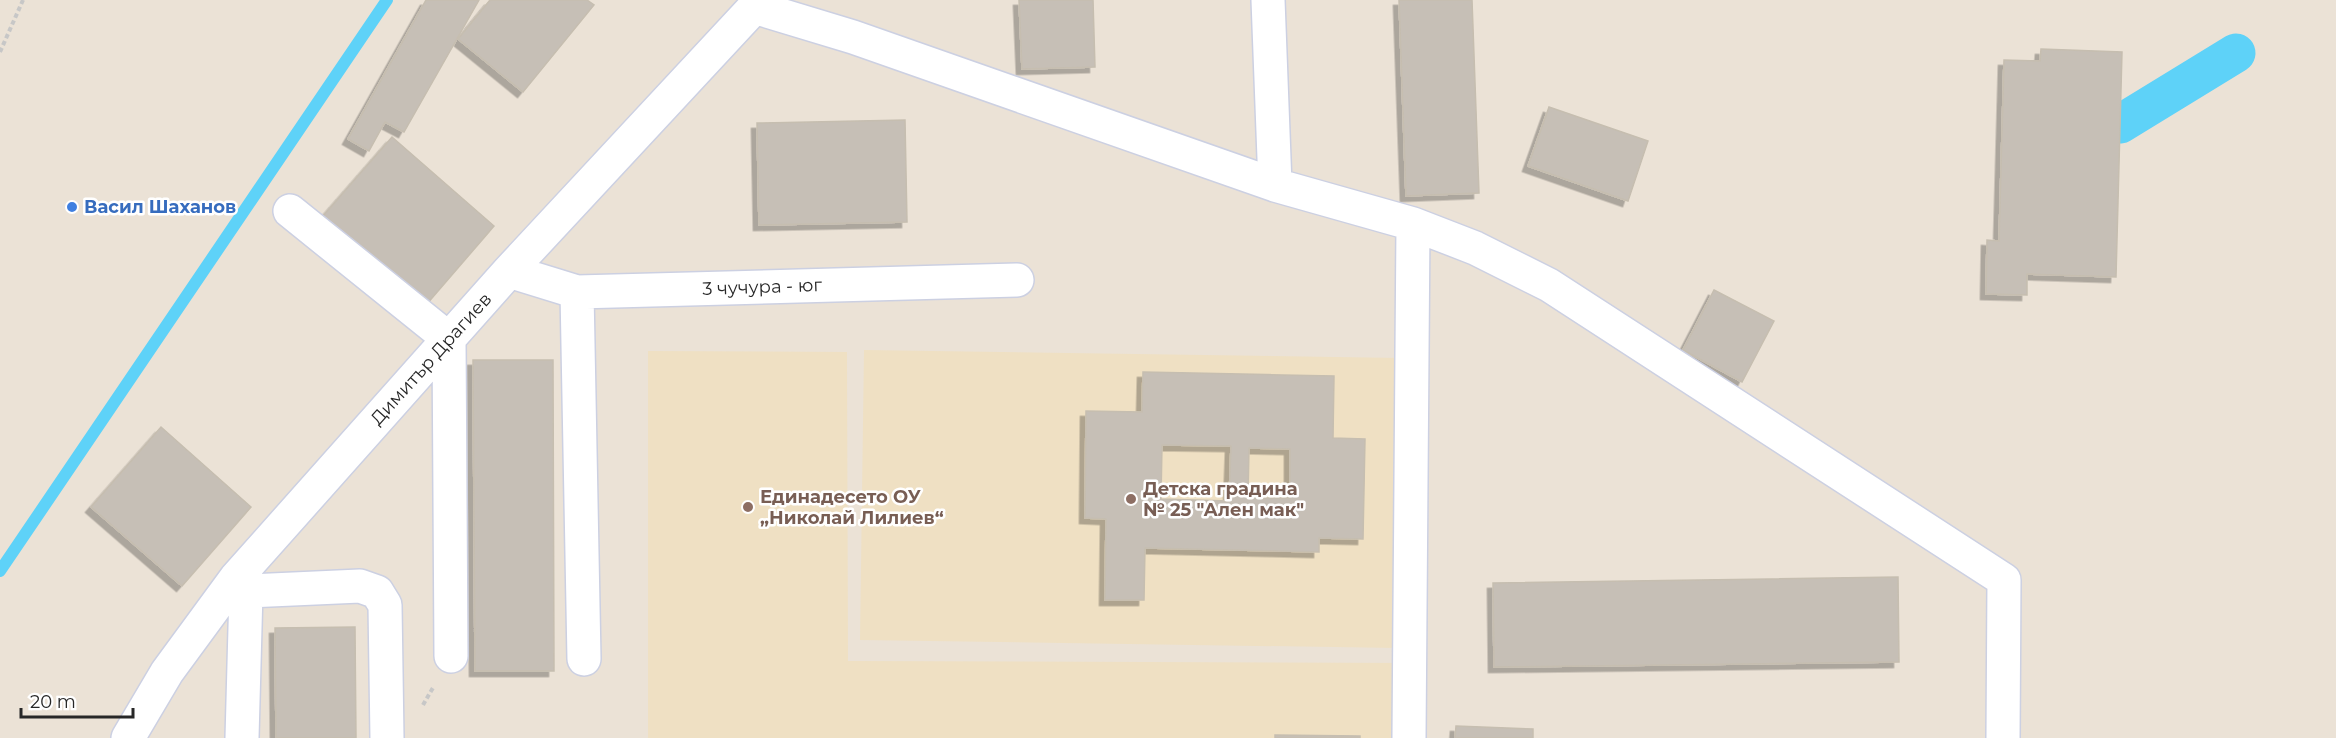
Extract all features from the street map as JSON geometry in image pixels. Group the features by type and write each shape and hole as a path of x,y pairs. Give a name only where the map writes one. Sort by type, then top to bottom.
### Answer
{"street":[{"path":"1268,0 1275,185"},
{"path":"758,3 1275,185 1413,224 1475,248 1549,285 2004,580 2003,738"},
{"name":"Димитър Драгиев","path":"128,738 167,672 449,339 509,271 758,3"},
{"path":"290,211 449,339 451,656"},
{"path":"1409,738 1413,224"},
{"name":"3 чучура - юг","path":"509,271 577,292 1017,280"},
{"path":"577,292 584,659"},
{"path":"242,738 241,584 360,586 377,592 385,605 387,738"}],"path":[{"path":"0,52 23,0"},
{"path":"421,710 451,656"}],"shaded area":[{"name":"Детска градина № 25 \"Ален мак\"","path":"864,350 1401,358 1398,648 860,640"},
{"name":"Единадесето ОУ „Николай Лилиев“","path":"648,351 847,352 848,661 1415,663 1415,738 648,738"}],"building":[{"path":"426,0 479,0 404,132 385,122 369,151 348,139"},
{"path":"490,0 587,0 594,5 523,92 458,39"},
{"path":"1019,0 1093,0 1095,67 1022,69"},
{"path":"1399,0 1472,0 1479,193 1406,196"},
{"path":"2041,49 2122,52 2116,277 2027,274 2027,295 1986,294 1987,240 1999,241 2004,60 2040,61"},
{"path":"1549,107 1648,141 1628,201 1528,166"},
{"path":"905,120 907,222 759,225 757,123"},
{"path":"392,137 494,226 426,305 323,216"},
{"path":"1714,290 1774,321 1742,382 1683,350"},
{"path":"473,360 553,360 554,671 475,671"},
{"path":"1143,372 1334,376 1333,438 1365,439 1363,539 1319,538 1319,552 1145,548 1144,600 1105,600 1106,519 1085,518 1086,411 1142,412","holes":["1162,445 1231,446 1229,501 1161,499","1249,448 1290,449 1290,498 1248,498"]},
{"path":"161,427 251,507 182,586 91,507"},
{"path":"1898,577 1899,662 1494,667 1493,583"},
{"path":"355,627 356,738 276,738 275,628"},
{"path":"1456,726 1533,729 1533,738 1455,738"},
{"path":"1275,735 1360,736 1360,738 1275,738"}],"waterway":[{"path":"0,571 387,0"},
{"path":"2120,124 2236,53"}],"place":[{"name":"Васил Шаханов","path":"72,207"},
{"name":"Детска градина № 25 \"Ален мак\"","path":"1131,499"},
{"name":"Единадесето ОУ „Николай Лилиев“","path":"748,507"}]}
